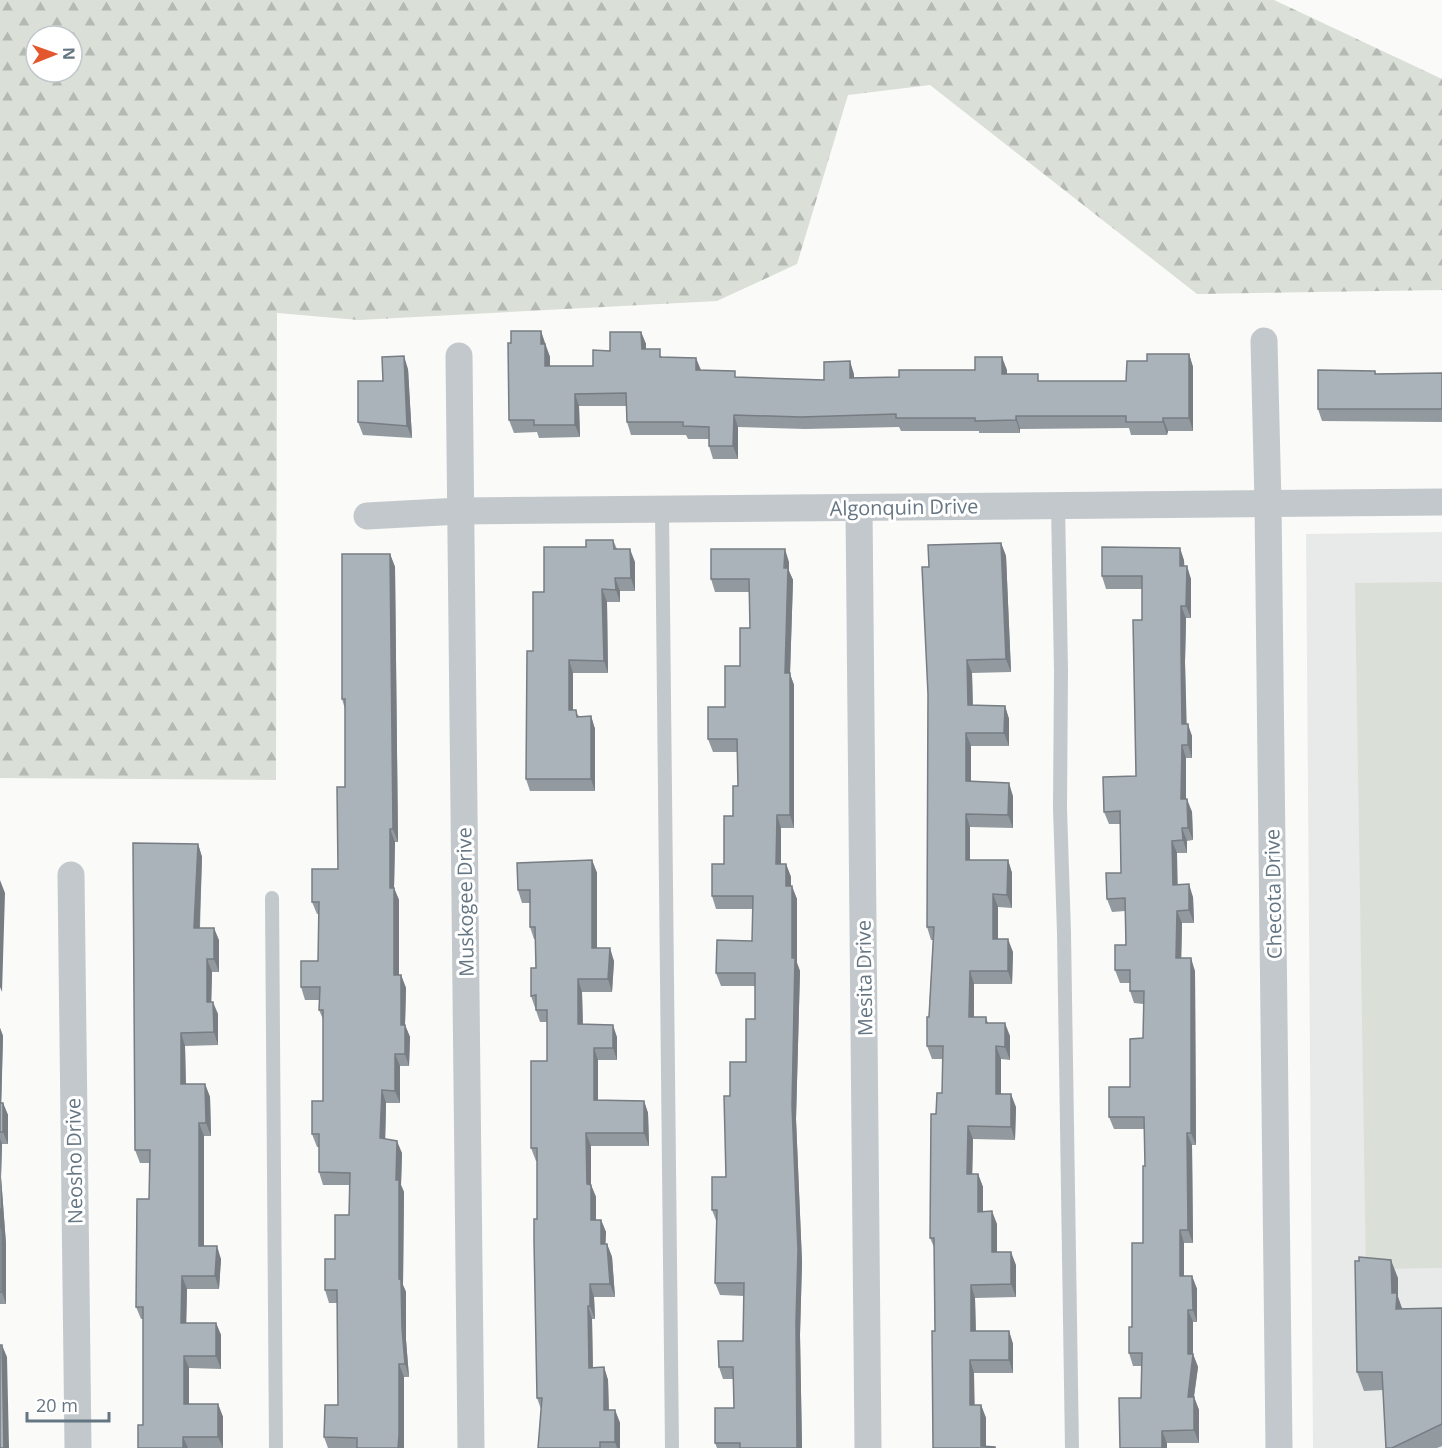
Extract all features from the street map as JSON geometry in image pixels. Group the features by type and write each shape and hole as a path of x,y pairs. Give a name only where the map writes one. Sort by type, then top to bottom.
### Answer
{"street":[{"name":"Checota Drive","path":"1263,341 1268,503 1279,1448"},
{"name":"Muskogee Drive","path":"459,356 471,1448"},
{"name":"Algonquin Drive","path":"367,516 460,511 1442,502"},
{"name":"Mesita Drive","path":"859,508 868,1448"},
{"name":"Neosho Drive","path":"71,875 78,1448"}],"lane":[{"path":"1058,505 1061,671 1060,808 1072,1448"},
{"path":"662,510 672,1448"},
{"path":"272,898 276,1448"}],"shaded area":[{"path":"1442,532 1442,1448 1313,1448 1306,534"}],"green space":[{"path":"0,0 1274,0 1442,79 1442,290 1197,294 930,85 848,95 797,264 717,301 359,320 277,313 276,780 0,778"},
{"path":"1442,582 1442,1268 1366,1269 1355,583"}],"building":[{"path":"511,331 541,331 541,344 545,344 545,366 593,366 593,350 610,351 610,332 641,332 642,349 660,349 660,357 696,358 696,370 735,371 735,377 824,380 824,362 850,361 850,378 899,377 899,370 975,370 975,357 1002,357 1002,374 1038,374 1038,381 1126,381 1127,361 1147,361 1147,354 1189,354 1189,418 1163,418 1163,422 1126,422 1126,416 1016,416 1016,420 975,421 975,418 896,418 896,414 801,417 734,415 733,446 709,446 709,427 683,426 683,422 627,422 626,393 575,394 575,425 534,425 534,420 509,420 508,343 511,343"},
{"path":"404,356 407,426 358,422 358,381 383,381 382,357"},
{"path":"1318,370 1375,371 1375,374 1442,373 1442,409 1318,409"},
{"path":"586,540 613,540 614,549 630,549 631,578 615,578 616,590 602,589 604,661 569,660 569,710 576,710 577,717 591,716 591,779 526,779 527,651 533,651 533,592 544,592 544,547 586,547"},
{"path":"1001,543 1006,659 967,660 968,705 1005,706 1004,733 966,733 966,781 1009,783 1008,815 966,814 966,860 1008,860 1007,895 993,894 993,939 1008,939 1008,971 970,971 969,1017 986,1017 986,1023 1005,1023 1005,1047 996,1046 996,1094 1011,1094 1011,1127 968,1126 967,1174 978,1174 978,1212 992,1211 992,1252 1011,1252 1011,1284 971,1285 971,1331 1009,1331 1009,1360 970,1360 970,1405 981,1405 981,1446 995,1448 933,1448 932,1331 935,1331 934,1238 930,1238 931,1114 936,1114 937,1093 942,1093 943,1046 927,1046 934,927 927,927 928,694 922,567 929,567 928,545"},
{"path":"1102,547 1180,548 1180,566 1187,566 1186,606 1181,606 1181,649 1182,724 1188,724 1188,745 1182,745 1181,799 1187,799 1188,828 1182,828 1183,840 1172,841 1173,885 1189,884 1189,910 1177,911 1176,958 1191,958 1191,1133 1187,1133 1188,1230 1180,1230 1180,1276 1192,1276 1193,1310 1188,1310 1188,1354 1193,1354 1188,1397 1194,1397 1194,1430 1162,1431 1162,1448 1120,1448 1119,1398 1141,1398 1142,1353 1129,1353 1129,1327 1132,1327 1132,1243 1143,1243 1144,1117 1109,1117 1109,1087 1130,1087 1130,1039 1143,1038 1144,991 1130,991 1130,970 1115,970 1115,945 1126,945 1125,898 1107,899 1106,873 1121,873 1120,811 1104,812 1103,777 1136,776 1133,620 1142,620 1142,576 1102,576"},
{"path":"711,549 785,549 784,568 788,568 785,673 790,673 790,815 777,815 776,864 786,864 786,886 792,886 792,958 795,958 792,1106 798,1250 797,1448 740,1448 740,1443 715,1443 715,1408 734,1408 733,1367 719,1367 718,1341 743,1341 744,1283 715,1283 717,1210 712,1210 712,1177 726,1177 724,1096 730,1096 730,1062 746,1062 746,1019 755,1019 755,973 716,973 717,940 752,941 753,896 712,896 712,864 724,864 724,816 733,816 733,786 738,786 737,739 708,739 708,707 725,707 725,666 740,666 740,628 750,628 749,579 711,579"},
{"path":"342,554 390,554 393,829 390,829 390,888 394,888 394,975 401,975 401,1025 405,1025 405,1054 395,1054 395,1091 382,1090 380,1138 397,1141 399,1279 401,1280 405,1364 399,1364 398,1448 357,1448 357,1438 324,1437 325,1405 338,1405 337,1290 325,1290 325,1259 335,1259 335,1215 349,1215 350,1173 319,1172 319,1134 312,1134 312,1101 323,1101 323,1010 319,1010 320,987 301,987 301,961 318,961 319,902 312,902 312,869 338,869 337,787 345,787 345,699 342,699"},
{"path":"133,843 198,844 194,928 214,928 214,959 207,959 207,1002 213,1002 214,1032 181,1033 181,1084 205,1084 206,1123 199,1123 199,1246 217,1246 215,1276 182,1276 181,1323 216,1323 216,1356 184,1356 184,1404 218,1404 218,1437 183,1437 183,1448 138,1448 138,1425 143,1425 143,1307 136,1307 137,1199 149,1199 150,1150 135,1150"},
{"path":"592,860 592,948 610,948 608,979 578,979 578,1024 613,1025 613,1048 594,1048 594,1100 644,1101 644,1133 586,1133 587,1184 591,1185 591,1220 601,1220 601,1244 607,1244 610,1284 590,1284 589,1368 604,1367 604,1410 615,1410 615,1442 600,1442 600,1448 538,1448 542,1398 537,1398 534,1219 537,1219 537,1148 531,1148 531,1061 547,1061 547,1010 536,1010 536,995 531,996 531,968 536,968 535,927 530,927 530,890 518,890 517,863"},
{"path":"0,1103 3,1103 3,1132 0,1132"},
{"path":"0,1208 2,1232 2,1292 0,1292"},
{"path":"1359,1257 1391,1260 1392,1293 1397,1293 1396,1309 1442,1308 1442,1424 1392,1448 1386,1448 1382,1372 1357,1372 1355,1261 1359,1261"},
{"path":"0,1345 2,1345 4,1448 0,1448"}]}
